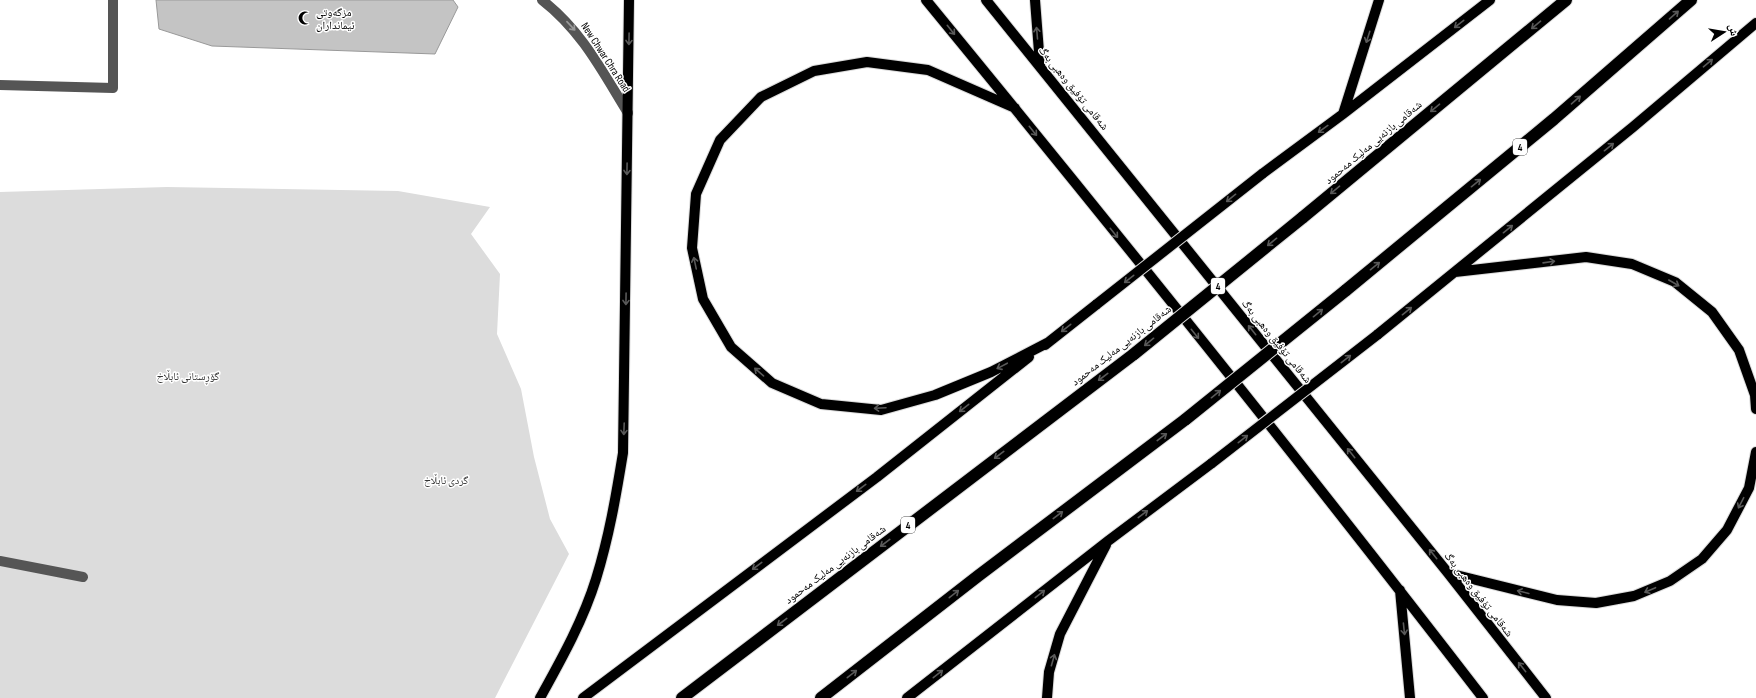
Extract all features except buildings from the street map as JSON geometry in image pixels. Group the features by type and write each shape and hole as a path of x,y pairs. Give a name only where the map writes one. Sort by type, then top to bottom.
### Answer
{"highway":[{"name":"شەقامی بازنەیی مەلیک مەحمود","path":"682,698 1134,354 1302,218 1566,0"},
{"name":"4","path":"821,698 978,576 1186,419 1554,119 1691,0"}],"main road":[{"path":"540,698 572,641 596,580 613,517 623,453 629,0"},
{"path":"926,0 1400,590 1483,698"},
{"name":"شەقامی تۆفیق وەهبی بەگ","path":"986,0 1040,65 1546,698"},
{"path":"1035,0 1040,65"},
{"path":"1343,114 1379,0"},
{"path":"583,698 877,477 1262,174 1343,114 1490,0"},
{"path":"907,698 1108,541 1376,336 1633,127 1756,23"},
{"path":"1014,108 928,70 867,62 814,71 761,97 720,140 696,194 692,248 703,299 731,347 772,383 821,404 881,410 935,395 991,372 1049,342"},
{"path":"1454,272 1586,257 1632,264 1675,282 1712,312 1739,350 1755,395 1756,409"},
{"path":"1448,574 1557,600 1596,603 1634,596 1670,581 1702,559 1727,530 1749,488 1756,452"},
{"path":"1048,698 1049,672 1060,634 1108,541"},
{"path":"1400,590 1410,698"}],"street":[{"path":"0,85 113,88 113,0"},
{"name":"New Chwar Chra Road","path":"542,0 557,11 574,28 588,47 628,113"},
{"path":"0,561 84,577"}],"green space":[{"name":"گۆڕستانی ئابڵاخ","path":"167,187 398,191 490,207 471,234 500,274 497,334 521,389 534,457 550,519 569,554 495,698 0,698 0,192"}],"place":[{"name":"مزگەوتی ئیمانداران","path":"305,18"}],"park label":[{"name":"گردی ئابڵاخ","path":"446,480"}]}
